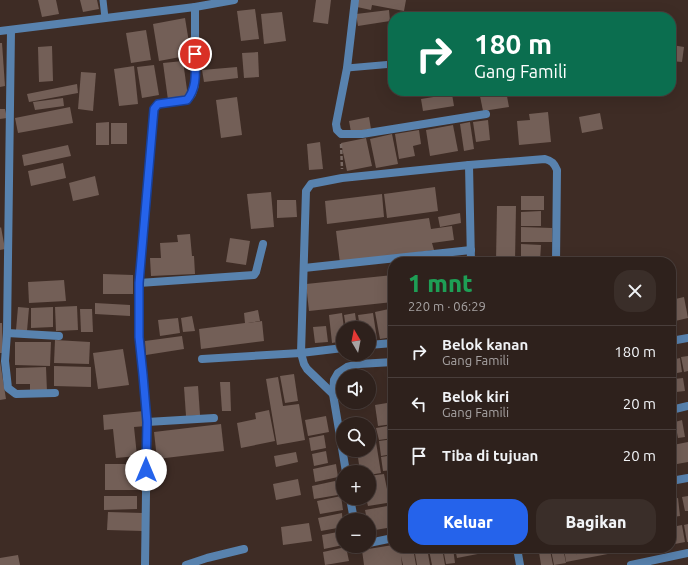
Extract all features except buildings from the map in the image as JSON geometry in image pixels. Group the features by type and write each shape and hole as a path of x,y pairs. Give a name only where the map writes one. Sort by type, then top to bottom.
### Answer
{"street":[{"path":"0,31 195,7 234,0"},
{"path":"356,0 347,68 336,124 337,130 341,134 362,134 486,114"},
{"path":"146,565 147,422 139,337 139,283 154,109 158,104 187,100 192,94 195,85 195,7"},
{"path":"11,30 7,333 3,361 8,388 11,392 16,394 55,393"},
{"path":"333,394 307,369 304,364 302,353 306,191 311,184 320,181 342,178 470,165 550,160 554,163 557,170 556,257"},
{"path":"470,165 471,257"},
{"path":"139,283 254,275 263,244"},
{"path":"406,257 471,250"},
{"path":"304,268 388,259"},
{"path":"7,333 59,336"},
{"path":"676,340 688,338"},
{"path":"376,344 388,343"},
{"path":"202,359 302,353 336,349"},
{"path":"345,465 333,394 334,380 338,373 359,364 388,362"},
{"path":"676,409 688,406"},
{"path":"147,422 214,418"},
{"path":"676,480 688,478"},
{"path":"376,542 388,539"},
{"path":"186,565 244,549"},
{"path":"518,553 520,565"},
{"path":"631,565 688,553"}],"lane":[{"path":"103,0 105,18"},
{"path":"347,68 388,64"}],"path":[{"path":"341,134 342,178"}],"route":[{"path":"146,470 147,422 139,337 139,283 154,109 158,104 187,100 192,94 195,85 195,54"}]}
